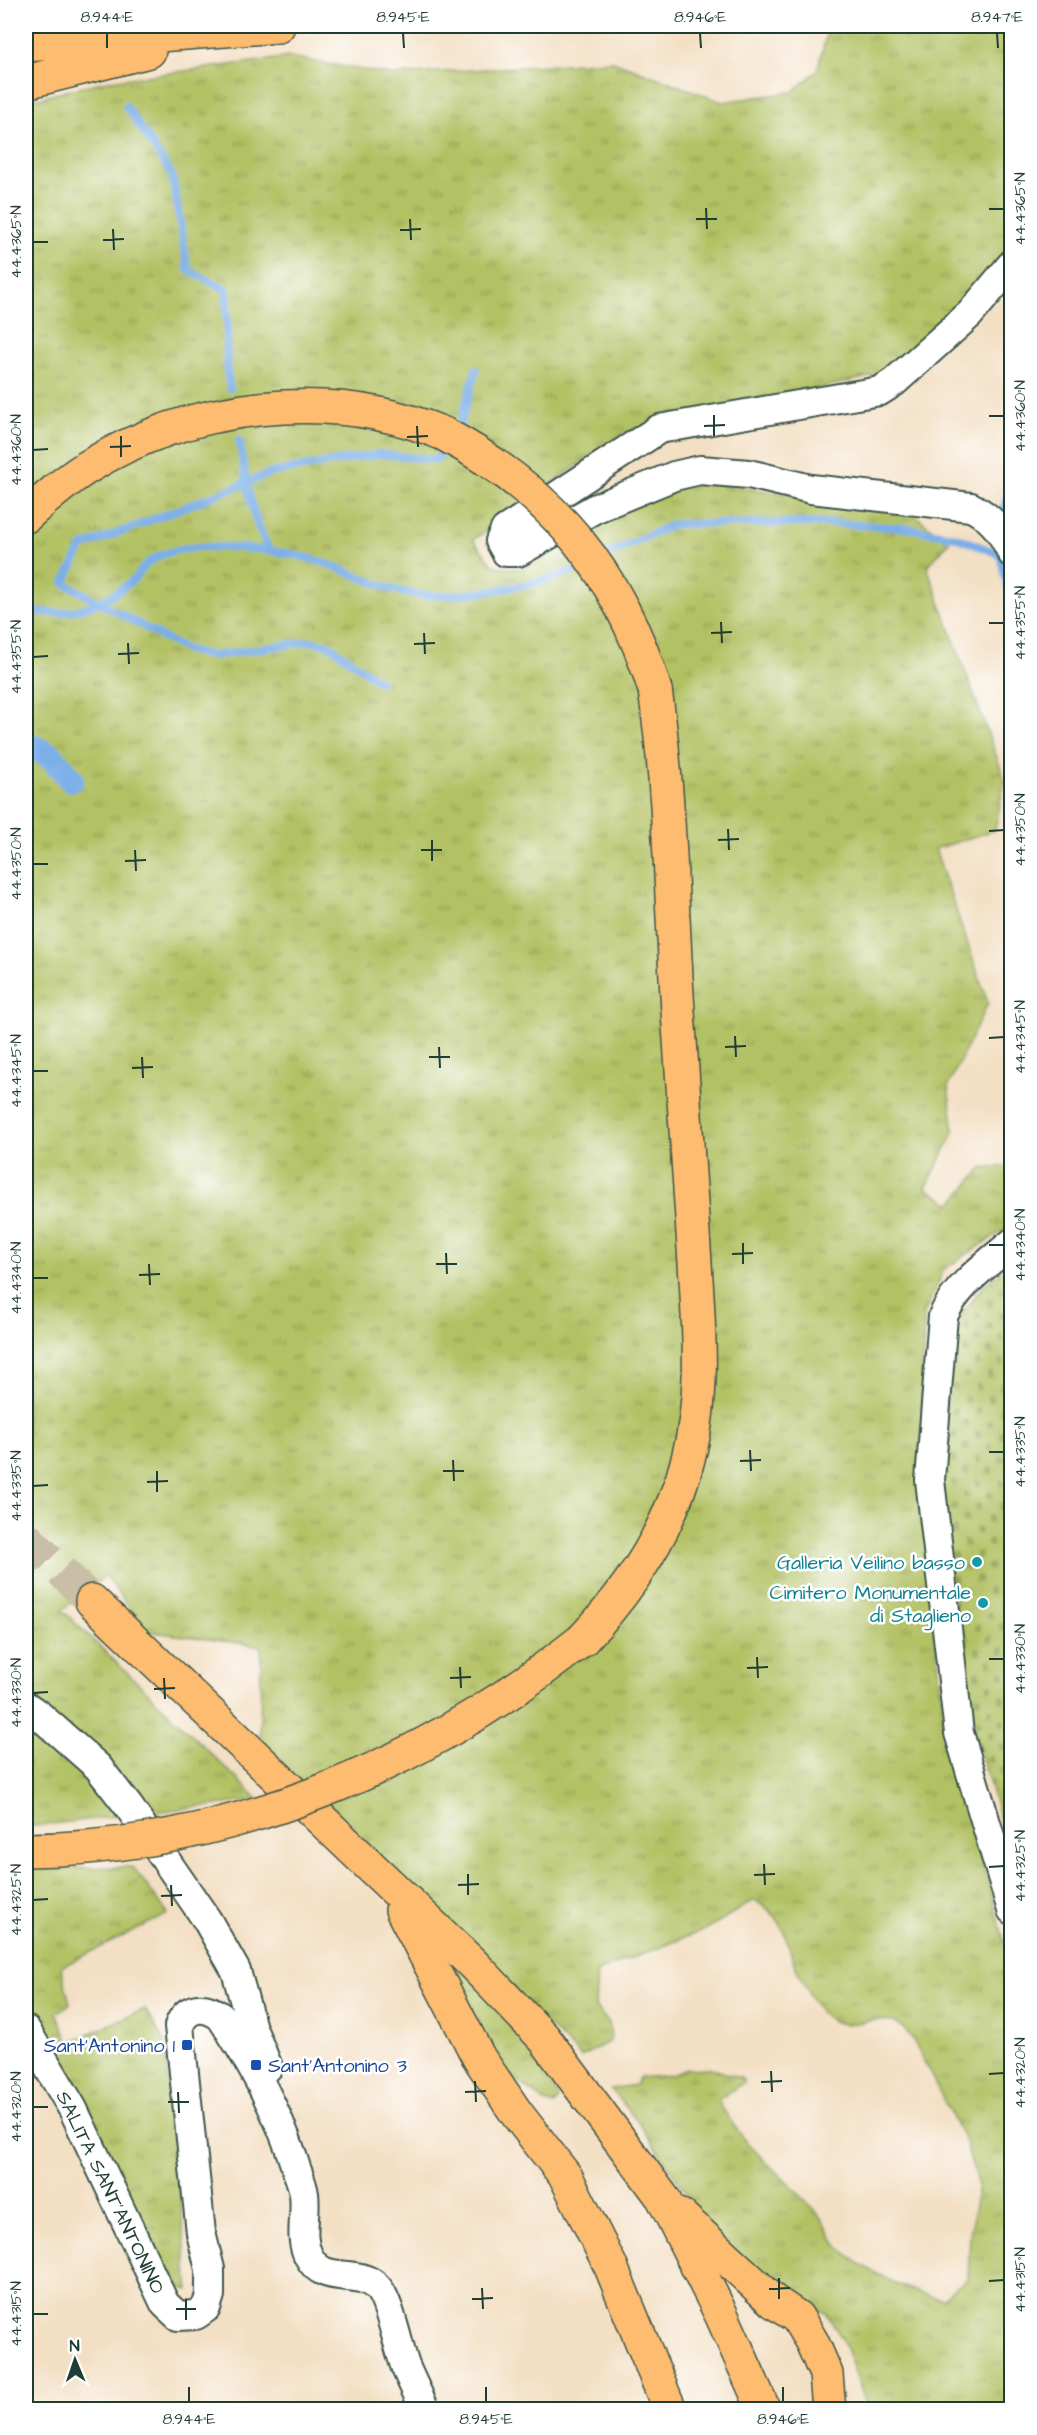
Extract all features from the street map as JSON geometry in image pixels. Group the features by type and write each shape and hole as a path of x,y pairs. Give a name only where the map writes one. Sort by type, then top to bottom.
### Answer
{"highway":[{"path":"26,45 278,26"},
{"path":"26,82 233,30"},
{"path":"26,516 61,485 116,452 176,427 231,413 276,407 344,407 422,425 475,451 522,484 579,540 617,596 645,657 655,690 665,781 699,1343 699,1398 688,1459 668,1519 632,1583 582,1641 507,1696 455,1729 400,1758 311,1796 248,1816 151,1838 26,1850"},
{"path":"92,1601 472,1963 544,2038 663,2198 740,2272 797,2317 812,2342 826,2374 829,2409"},
{"path":"388,1885 479,2058 517,2114 566,2177 611,2267 670,2409"},
{"path":"663,2198 731,2333 764,2409"}],"street":[{"path":"1011,264 970,314 894,382 880,391 659,429 504,530 500,541 502,549 512,554 594,509 674,476 700,470 720,470 811,489 971,507 985,514 1000,527 1011,552"},
{"path":"1011,1243 961,1287 943,1316 930,1480 959,1732 1011,1910"},
{"name":"SALITA SANT'ANTONINO","path":"26,1706 98,1767 207,1920 236,1971 252,2028 278,2093 280,2102 273,2107"},
{"name":"SALITA SANT'ANTONINO","path":"26,2030 73,2109 165,2304 178,2316 196,2315 206,2308 211,2281 201,2233 178,2040 182,2017 195,2008 210,2009 221,2017 273,2107 288,2140 304,2194 304,2242 310,2259 319,2270 330,2276 369,2281 377,2287 389,2310 406,2369 425,2409"}],"green space":[{"path":"829,26 1011,26 1011,245 952,316 885,373 623,433 473,540 494,566 520,569 600,518 692,480 912,513 949,542 927,567 1005,780 995,830 935,849 988,1003 948,1086 954,1132 926,1188 951,1204 983,1167 1011,1166 1012,1225 944,1269 924,1314 920,1479 949,1772 963,1793 1011,1965 1011,2409 868,2409 843,2340 826,2313 728,2254 639,2123 611,2089 635,2085 640,2078 671,2075 687,2069 710,2068 741,2078 744,2082 718,2100 727,2116 762,2158 814,2209 842,2250 862,2265 890,2280 933,2296 943,2298 968,2278 970,2235 978,2186 966,2144 912,2038 901,2026 889,2021 849,2024 830,2020 821,2012 801,1979 779,1921 754,1900 707,1929 597,1972 595,2007 607,2022 611,2036 610,2041 581,2057 260,1745 261,1646 146,1631 106,1576 62,1610 259,1800 26,1827 26,101 101,82 290,57 391,75 613,61 722,102 792,92 817,71"},
{"name":"Cimitero Monumentale di Staglieno","path":"1011,1265 1012,1426 1009,1440 1012,1459 1011,1856 971,1721 937,1484 952,1343 961,1314 984,1285"},
{"path":"133,1867 168,1914 61,1967 70,2004 56,2013 70,2042 145,2009 165,2043 189,2290 166,2284 26,1996 26,1869"},
{"path":"447,1951 544,2063 559,2099 554,2105 545,2102 494,2063 447,1966"}],"waterway":[{"path":"126,106 172,175 188,270 227,290 227,371 230,388"},
{"path":"455,431 461,421 476,370"},
{"path":"239,440 253,510 269,549"},
{"path":"380,682 329,645 310,641 212,656 184,649 64,583 82,547 274,472 379,454 436,460 448,444"},
{"path":"1000,520 1012,482"},
{"path":"600,558 674,524 827,523 907,528 956,537 999,554"},
{"path":"26,610 55,613 97,603 122,588 155,558 176,550 199,547 252,549 297,555 388,588 426,595 473,593 524,585 586,565"},
{"path":"999,550 1012,604"},
{"path":"26,744 51,756 71,779"}],"tunnel":[{"path":"26,1537 92,1601"}],"place":[{"name":"Galleria Veilino basso","path":"977,1562"},
{"name":"Cimitero Monumentale di Staglieno","path":"983,1603"},
{"name":"Sant'Antonino 1","path":"187,2045"},
{"name":"Sant'Antonino 3","path":"256,2065"}]}
